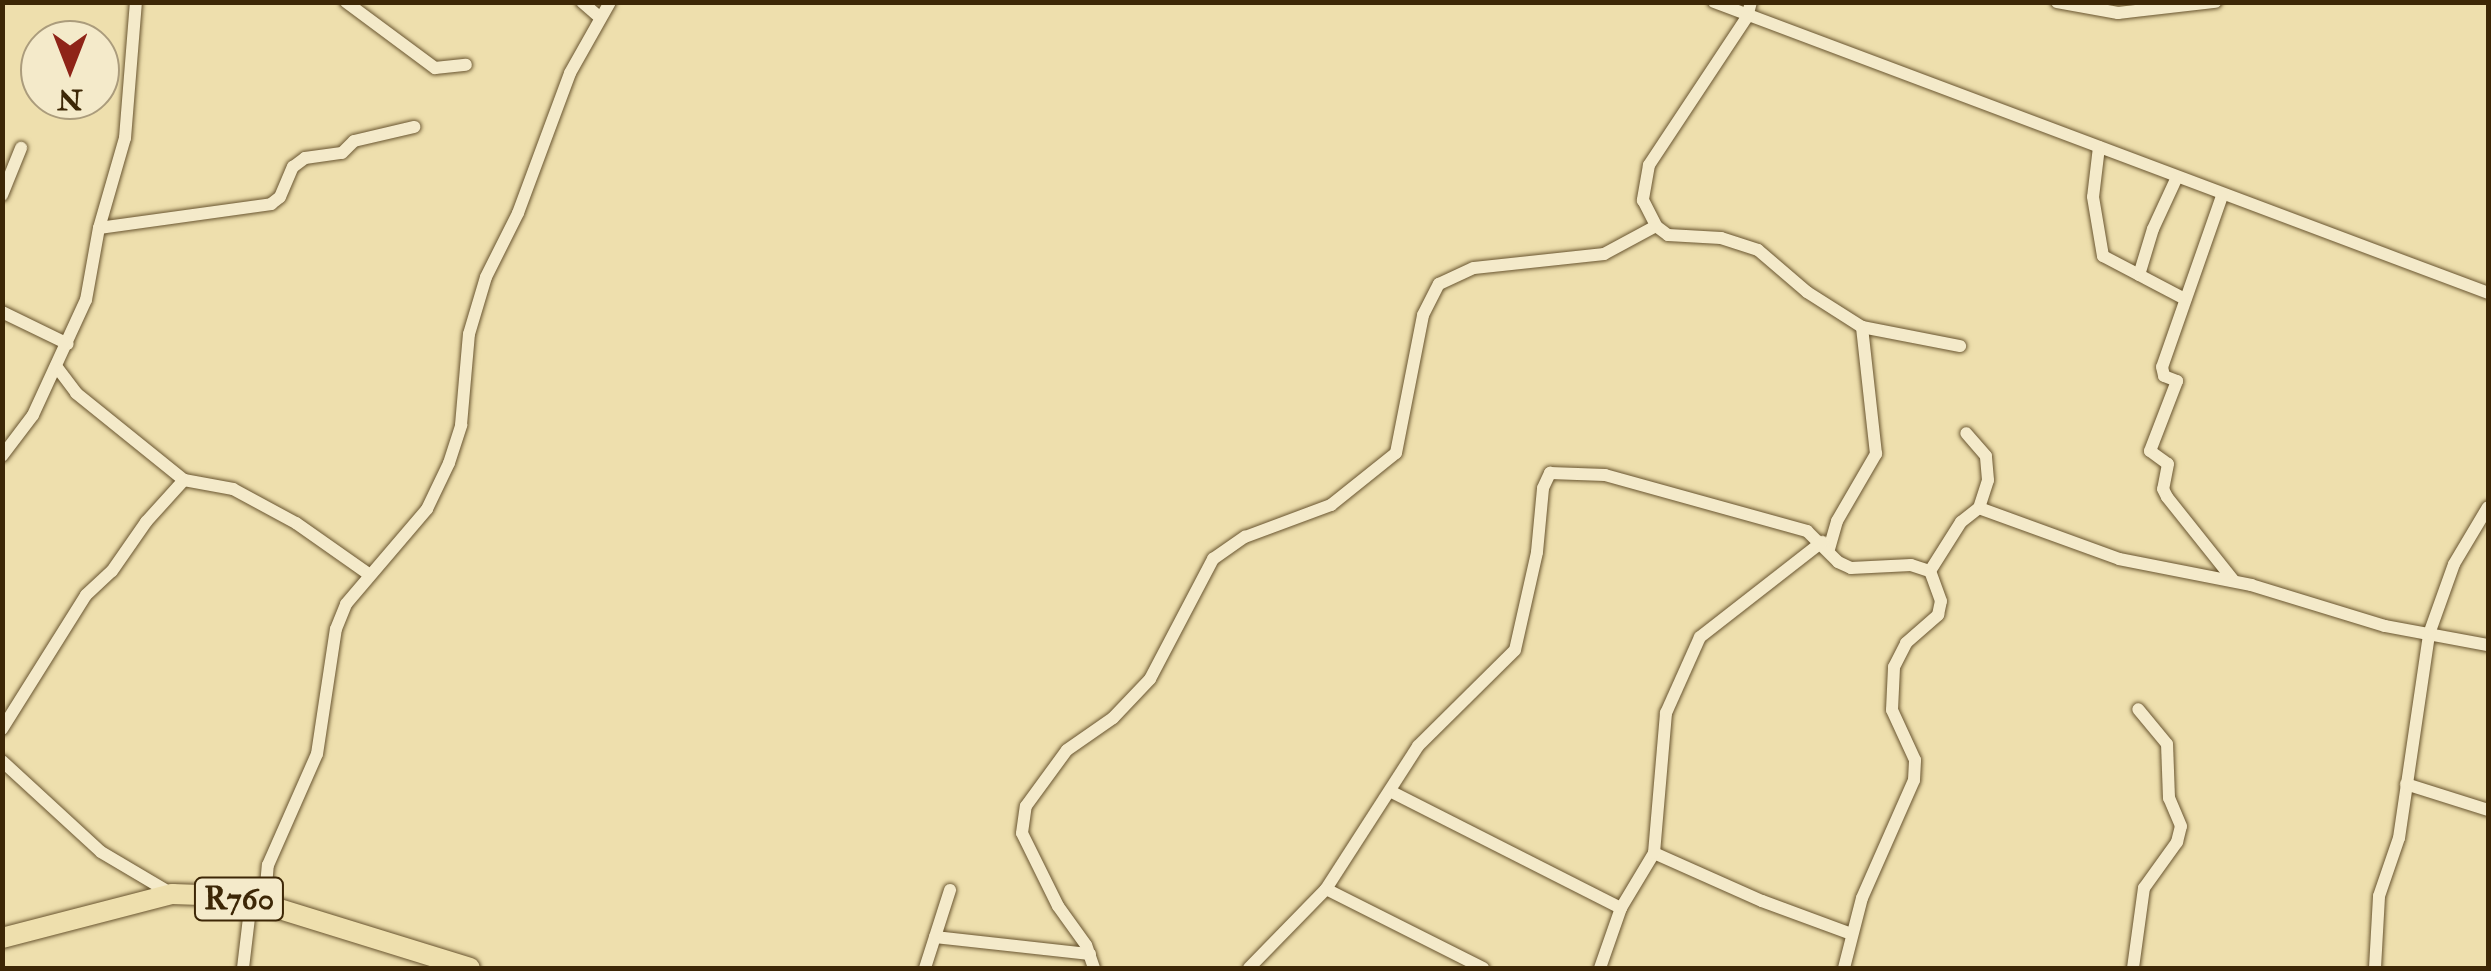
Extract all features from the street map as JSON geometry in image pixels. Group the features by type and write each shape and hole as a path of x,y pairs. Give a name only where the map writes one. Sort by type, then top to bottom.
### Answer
{"main road":[{"name":"R760","path":"2,938 172,894 251,901 470,968"}],"street":[{"path":"2,456 20,436 68,344 86,300 128,118 136,2"},
{"path":"346,2 435,68 466,65"},
{"path":"582,2 599,18"},
{"path":"273,907 266,886 268,865 317,754 336,629 346,604 426,509 449,463 461,425 469,334 486,278 518,214 570,74 610,2"},
{"path":"1714,2 1750,10 2222,196 2488,293"},
{"path":"2057,2 2118,12 2215,2"},
{"path":"1750,10 1649,166 1643,200 1656,226 1668,235 1709,236 1746,245 1767,256 1828,307 1862,327 1960,346"},
{"path":"100,228 270,204 280,197 293,167 304,158 342,154 354,141 414,127"},
{"path":"2098,147 2093,197 2101,252 2111,264 2185,299"},
{"path":"2,196 21,148"},
{"path":"2138,275 2176,177"},
{"path":"2222,196 2162,370 2177,381 2150,451 2168,464 2164,489 2167,498 2234,581"},
{"path":"1092,961 1025,845 1026,806 1067,750 1113,718 1150,678 1213,559 1245,537 1331,505 1396,453 1423,316 1438,284 1474,268 1604,254 1656,226"},
{"path":"2,312 68,344"},
{"path":"1600,968 1621,908 1654,853 1666,713 1700,637 1826,545 1876,454 1862,327"},
{"path":"56,366 76,393 184,480 233,489 296,522 370,575"},
{"path":"1844,968 1850,934 1914,780 1914,760 1892,710 1891,682 1898,653 1932,623 1941,606 1930,570 1961,522 1979,508 1989,464 1966,433"},
{"path":"1250,968 1326,889 1418,746 1515,650 1537,552 1543,488 1550,473 1567,470 1623,479 1808,531 1826,545 1838,562 1851,568 1911,565 1930,570"},
{"path":"2,729 86,595 112,571 146,522 184,480"},
{"path":"2375,968 2379,896 2398,838 2429,634 2454,564 2488,507"},
{"path":"1979,508 2119,560 2234,581 2429,634 2488,645"},
{"path":"2133,968 2144,888 2177,842 2180,826 2169,798 2167,744 2138,709"},
{"path":"2,761 100,852 172,894"},
{"path":"2406,784 2488,810"},
{"path":"1390,790 1621,908"},
{"path":"1654,853 1762,902 1850,934"},
{"path":"1326,889 1483,968"},
{"path":"925,968 950,890"},
{"path":"243,968 251,901"},
{"path":"935,937 1092,961"}]}
